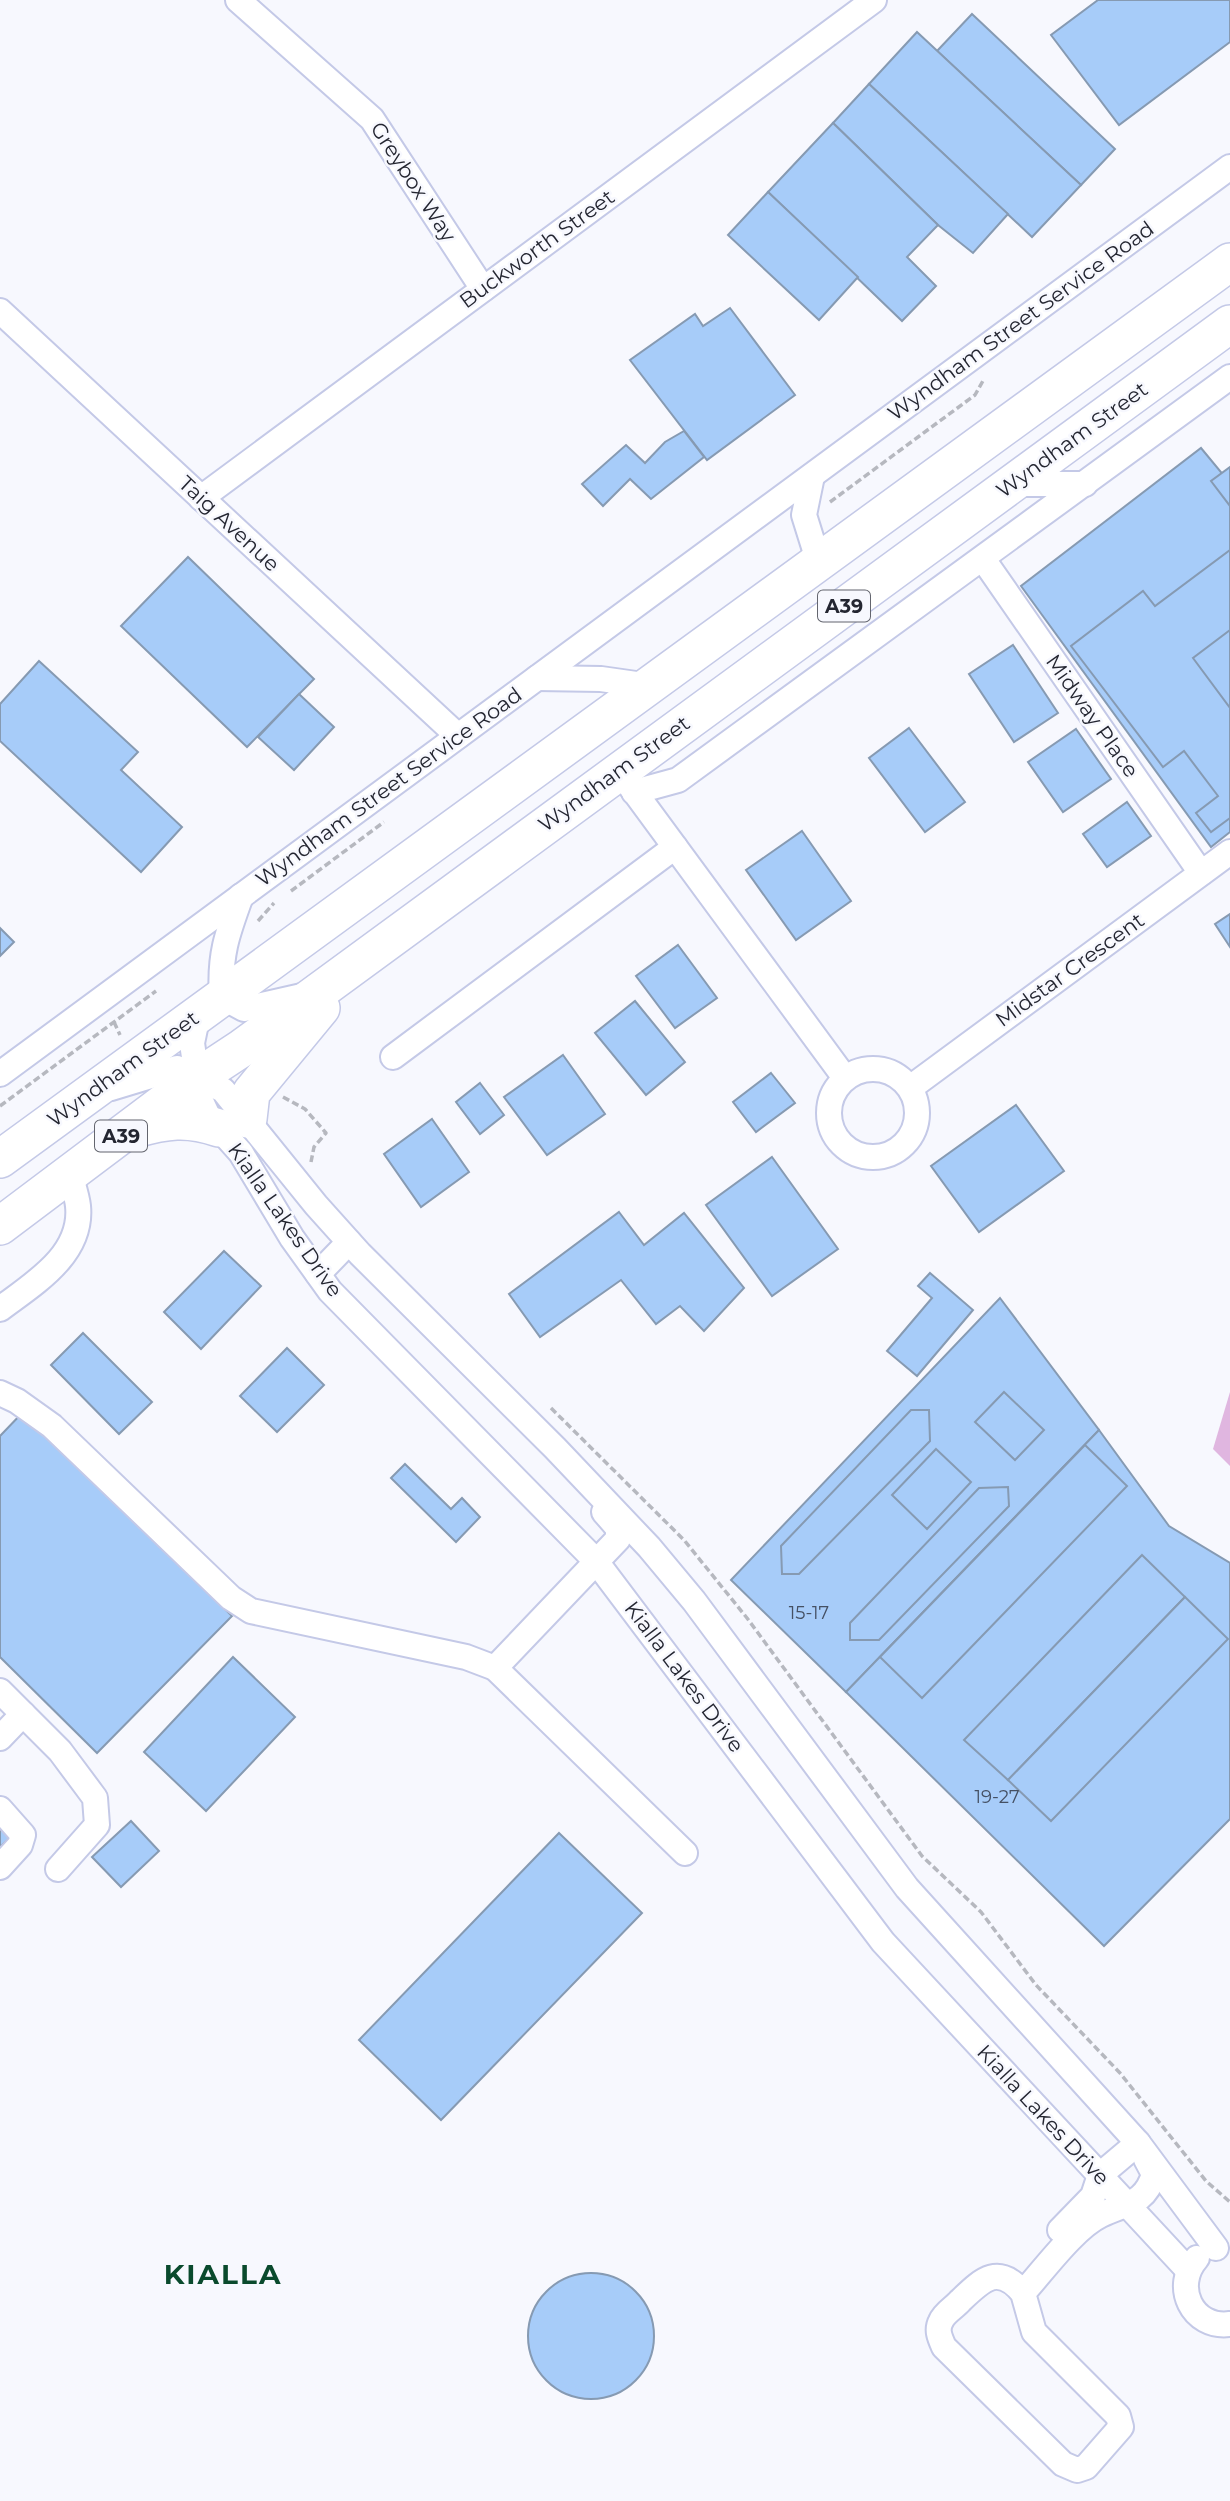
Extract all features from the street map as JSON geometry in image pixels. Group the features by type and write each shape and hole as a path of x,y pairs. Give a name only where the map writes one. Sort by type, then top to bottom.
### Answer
{"highway":[{"name":"Wyndham Street","path":"0,1160 84,1096 1230,262"},
{"name":"Wyndham Street","path":"0,1226 198,1077 354,966 626,781 822,622 1230,324"},
{"path":"818,563 859,595"},
{"path":"779,591 822,622"},
{"path":"127,1132 171,1119 233,1123 251,1093 354,966"},
{"path":"0,1160 29,1159 70,1174"}],"street":[{"name":"Greybox Way","path":"238,0 372,119 483,289"},
{"name":"Buckworth Street","path":"201,498 874,0"},
{"name":"Wyndham Street Service Road","path":"0,1074 1230,167"},
{"name":"Taig Avenue","path":"0,311 458,736"},
{"path":"660,827 678,780 1230,377"},
{"path":"812,475 805,519 818,563"},
{"path":"1013,484 1085,484"},
{"name":"Midway Place","path":"983,559 1202,873"},
{"path":"822,622 828,671"},
{"name":"Wyndham Street Service Road","path":"537,678 601,679 650,686"},
{"path":"626,781 678,780"},
{"path":"626,781 845,1078"},
{"path":"393,1057 675,847"},
{"name":"Midstar Crescent","path":"910,1088 1230,852"},
{"name":"Wyndham Street Service Road","path":"210,1006 220,969 223,944 242,896"},
{"path":"198,1077 192,1043 210,1006 244,1009 274,1004 319,991"},
{"name":"Kialla Lakes Drive","path":"84,1096 177,1068 223,1090 241,1153 292,1238 330,1291 596,1560 883,1942 1188,2270"},
{"path":"874,1068 889,1071 910,1088 918,1117 913,1132 897,1150 883,1156 867,1157 852,1152 838,1140 831,1127 829,1111 832,1096 845,1078 874,1068"},
{"name":"Kialla Lakes Drive","path":"233,1123 555,1448 649,1547 694,1601 907,1888 1138,2143 1223,2248"},
{"path":"0,1310 54,1267 74,1237 79,1208 70,1174"},
{"path":"318,1274 349,1242"},
{"path":"0,1393 17,1401 52,1426 231,1598 251,1611 466,1657 495,1668 685,1853"},
{"path":"495,1668 618,1539 618,1528 587,1494 555,1448"},
{"path":"0,1692 60,1751 95,1797 99,1809 97,1825 90,1836 58,1869"},
{"path":"0,1738 23,1714"},
{"path":"0,1809 23,1835 20,1846 0,1867"},
{"path":"1138,2143 1154,2174 1150,2188 1128,2206 1101,2215 1086,2225 1017,2287 1093,2196 1100,2175 1138,2143"},
{"path":"1223,2248 1195,2260 1188,2270 1186,2296 1191,2308 1212,2323 1228,2329"},
{"path":"994,2275 1017,2287 1034,2332 1118,2416 1121,2427 1086,2467 1077,2470 1063,2464 944,2347 938,2335 941,2320 982,2279 994,2275"}],"path":[{"path":"805,519 975,395 984,379 995,371"},
{"path":"256,923 272,904 390,818"},
{"path":"0,1107 157,990"}],"shaded area":[{"path":"1230,1392 1230,1466 1213,1449"}],"building":[{"path":"1098,0 1230,0 1230,42 1119,125 1051,35"},
{"path":"972,14 1115,149 1081,185 937,51"},
{"path":"917,32 1081,185 1032,237 869,84"},
{"path":"869,84 1008,214 973,253 938,225 833,123"},
{"path":"833,123 938,225 907,257 936,286 902,321 768,192"},
{"path":"768,192 858,277 819,320 728,235"},
{"path":"730,308 795,395 707,460 630,360 695,314 703,326"},
{"path":"684,431 704,457 651,499 630,479 603,506 582,484 626,445 645,463 665,442"},
{"path":"1201,448 1230,483 1230,832 1211,847 1021,586"},
{"path":"1230,467 1230,506 1211,481"},
{"path":"1230,550 1230,630 1193,658 1230,708 1230,818 1211,832 1196,813 1218,796 1184,751 1163,767 1071,646 1143,591 1155,606"},
{"path":"188,557 314,679 247,747 121,626"},
{"path":"1013,645 1058,713 1014,742 969,674"},
{"path":"39,661 138,752 121,770 182,827 141,872 0,741 0,704"},
{"path":"299,694 334,727 294,770 258,737"},
{"path":"909,728 965,802 925,832 869,758"},
{"path":"1076,729 1111,779 1063,812 1028,762"},
{"path":"1127,802 1151,836 1107,867 1083,834"},
{"path":"802,831 851,901 796,940 746,870"},
{"path":"1230,914 1230,947 1215,924"},
{"path":"0,928 14,942 0,956"},
{"path":"678,945 717,998 675,1028 636,976"},
{"path":"635,1001 685,1062 646,1095 595,1033"},
{"path":"563,1055 605,1114 547,1155 504,1097"},
{"path":"771,1073 795,1103 756,1132 733,1102"},
{"path":"480,1083 504,1115 480,1134 456,1102"},
{"path":"1016,1105 1064,1171 979,1232 931,1166"},
{"path":"432,1119 469,1172 421,1207 384,1154"},
{"path":"772,1157 838,1249 772,1296 706,1205"},
{"path":"619,1212 644,1245 684,1213 744,1288 704,1331 680,1306 656,1324 621,1280 540,1337 509,1294"},
{"path":"224,1251 261,1286 201,1349 164,1312"},
{"path":"930,1273 973,1310 917,1376 887,1351 932,1298 918,1286"},
{"path":"1000,1298 1099,1430 846,1692 731,1580"},
{"path":"83,1333 152,1402 119,1434 51,1365"},
{"path":"287,1348 324,1385 277,1432 240,1396"},
{"path":"1004,1392 1044,1430 1015,1460 975,1422"},
{"path":"911,1410 929,1410 930,1441 799,1574 782,1574 781,1546"},
{"path":"24,1411 232,1616 97,1753 0,1657 0,1436"},
{"path":"1099,1430 1169,1526 1230,1563 1230,1819 1104,1946 846,1692"},
{"path":"1085,1445 1127,1486 922,1698 880,1657"},
{"path":"936,1449 971,1482 927,1529 892,1495"},
{"path":"405,1464 451,1509 462,1498 480,1517 456,1542 391,1478"},
{"path":"1008,1487 1009,1506 879,1640 850,1640 850,1623 979,1488"},
{"path":"1142,1555 1185,1597 1008,1780 964,1740"},
{"path":"1185,1597 1228,1639 1051,1821 1008,1780"},
{"path":"233,1657 295,1717 206,1811 144,1752"},
{"path":"0,1816 16,1832 0,1847"},
{"path":"131,1821 159,1851 121,1887 92,1857"},
{"path":"559,1833 642,1913 441,2120 359,2040"},
{"path":"591,2273 615,2278 635,2292 649,2312 654,2336 649,2360 635,2380 615,2394 591,2399 567,2394 547,2380 533,2360 528,2336 533,2312 547,2292 567,2278"}],"district":[{"name":"KIALLA","path":"223,2274"}]}
